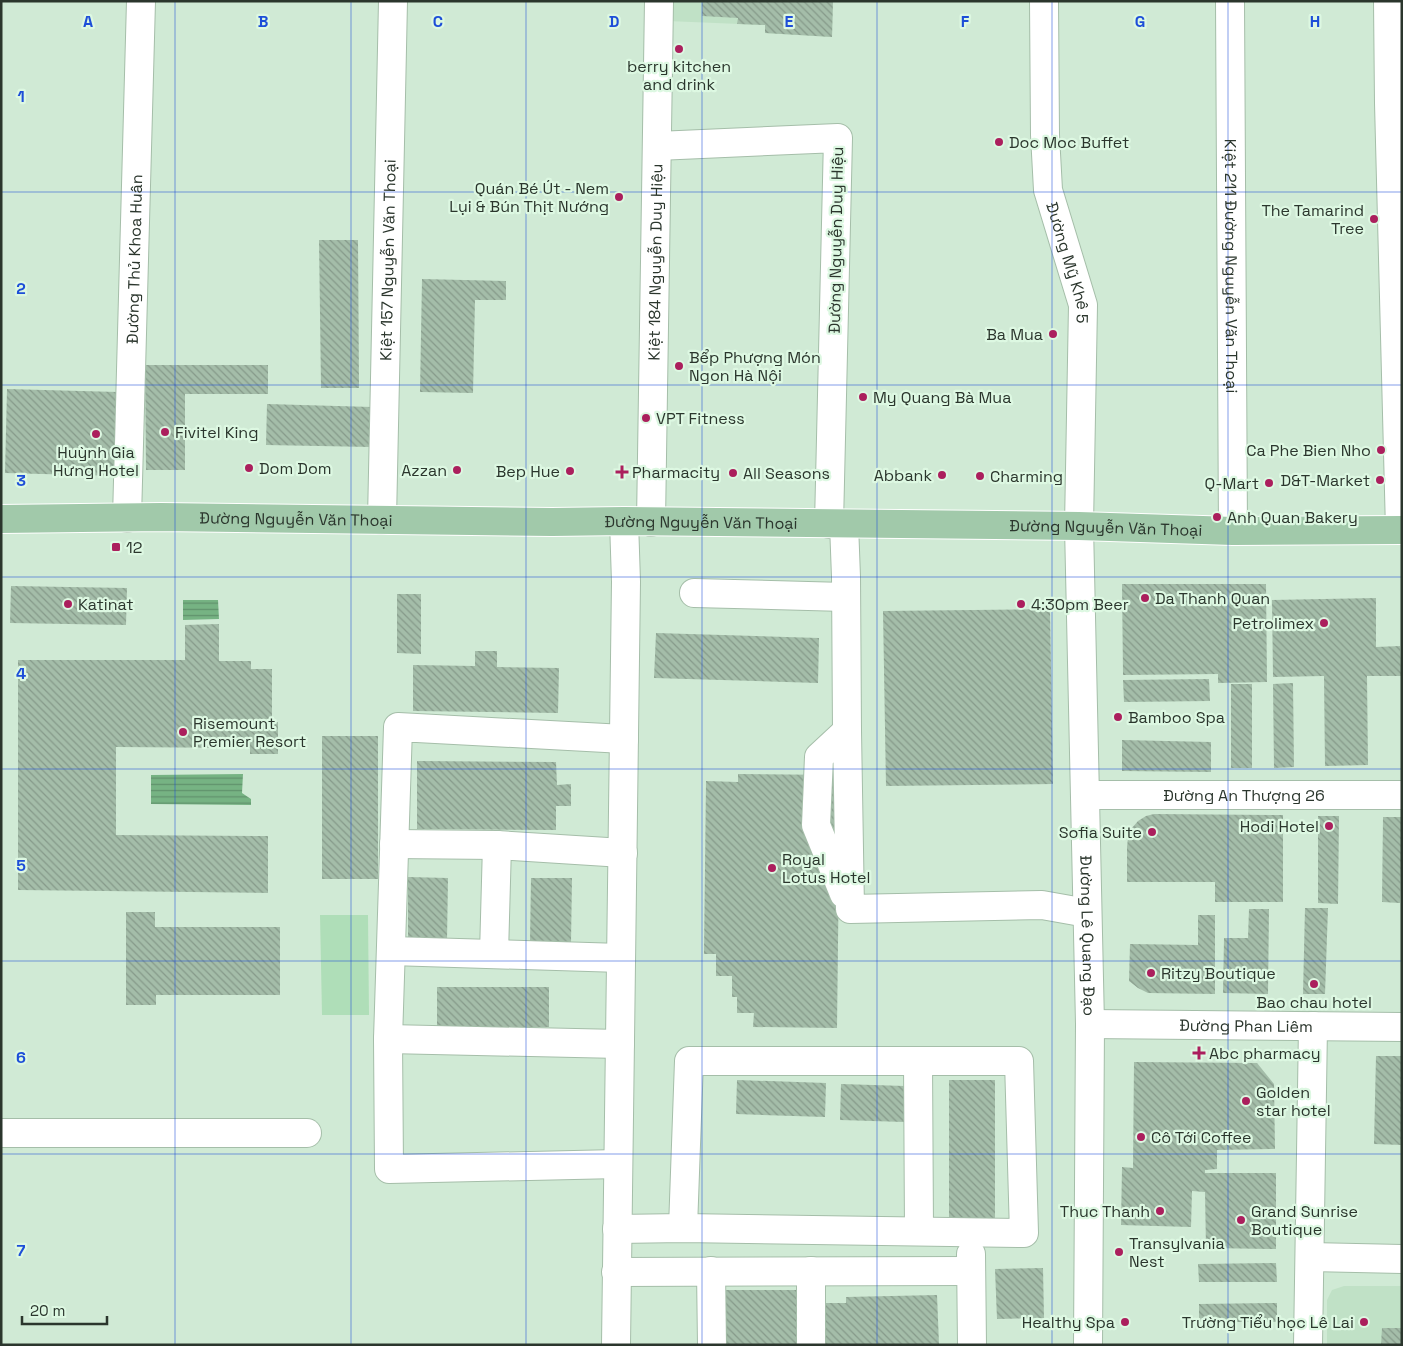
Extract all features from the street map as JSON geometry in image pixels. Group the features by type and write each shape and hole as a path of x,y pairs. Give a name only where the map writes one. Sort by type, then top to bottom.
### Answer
{"main road":[{"name":"Đường Nguyễn Văn Thoại","path":"1,519 161,517 1079,526 1233,531 1401,530"}],"street":[{"name":"Đường Thủ Khoa Huân","path":"127,518 141,1"},
{"name":"Kiệt 157 Nguyễn Văn Thoại","path":"382,520 393,1"},
{"name":"Kiệt 184 Nguyễn Duy Hiệu","path":"651,522 659,1"},
{"name":"Đường Mỹ Khê 5","path":"1044,1 1045,135 1048,190 1083,305 1079,526"},
{"name":"Kiệt 211 Đường Nguyễn Văn Thoại","path":"1230,1 1233,531"},
{"path":"1388,1 1396,103 1401,530"},
{"name":"Đường Nguyễn Duy Hiệu","path":"657,146 838,138 836,524"},
{"path":"616,1345 626,582 624,521"},
{"path":"836,524 846,577 850,909 1042,904 1088,914"},
{"name":"Đường Lê Quang Đạo","path":"1079,526 1090,1024 1088,1345"},
{"path":"694,593 845,597"},
{"path":"618,1164 389,1168 388,1039 398,727 624,739"},
{"name":"Đường An Thượng 26","path":"1085,795 1402,795"},
{"path":"394,844 497,845 622,853"},
{"path":"494,954 497,845"},
{"path":"391,951 621,958"},
{"name":"Đường Phan Liêm","path":"1090,1024 1402,1027"},
{"path":"1308,1345 1313,1026"},
{"path":"388,1039 620,1044"},
{"path":"617,1229 683,1228 1024,1233 1019,1061 688,1061 683,1228"},
{"path":"918,1061 919,1231"},
{"path":"1,1133 307,1133"},
{"path":"972,1232 972,1345"},
{"path":"1310,1257 1402,1258"},
{"path":"711,1271 712,1345"},
{"path":"811,1271 811,1345"},
{"path":"616,1272 971,1271"}],"shaded area":[{"path":"668,1 833,1 832,37 765,33 765,25 667,21"},
{"path":"183,600 218,600 219,619 183,620"},
{"path":"243,774 242,793 251,799 251,805 151,804 151,775"},
{"path":"320,915 368,915 369,1015 322,1015"},
{"name":"Trường Tiểu học Lê Lai","path":"1344,1286 1402,1286 1402,1345 1327,1345 1327,1300 1332,1290"}],"building":[{"path":"702,1 833,1 832,37 765,33 765,25 737,24 738,18 702,16"},
{"path":"319,240 358,240 359,388 321,388"},
{"path":"422,279 506,281 506,300 475,300 473,393 420,392"},
{"name":"Fivitel King","path":"145,365 268,365 268,394 185,394 185,470 146,470"},
{"path":"7,389 118,392 117,476 5,473"},
{"path":"267,404 372,407 371,447 266,445"},
{"path":"1122,584 1266,584 1267,682 1218,683 1218,674 1123,675"},
{"path":"11,586 127,588 126,625 10,623"},
{"path":"397,594 421,594 421,654 397,653"},
{"name":"Petrolimex","path":"1376,598 1376,647 1400,646 1401,676 1367,676 1368,765 1325,766 1324,676 1273,677 1272,600"},
{"path":"1050,609 1053,784 886,786 883,611"},
{"path":"219,624 219,661 251,661 251,669 272,669 272,722 278,722 278,754 250,754 250,748 116,747 116,835 268,836 268,893 18,890 18,660 185,660 185,625"},
{"path":"656,633 819,638 818,683 654,678"},
{"path":"475,651 497,651 497,667 559,668 558,713 413,711 413,665 475,666"},
{"path":"1209,679 1210,701 1124,702 1123,680"},
{"path":"1293,683 1294,767 1274,768 1273,684"},
{"path":"1231,684 1252,684 1252,768 1231,768"},
{"path":"322,736 378,736 378,879 322,879"},
{"path":"1122,740 1211,742 1211,772 1122,771"},
{"path":"417,761 556,762 557,785 571,784 571,806 556,806 556,830 417,829"},
{"name":"Royal Lotus Hotel","path":"738,774 840,775 837,1028 753,1027 754,1013 737,1013 737,997 732,997 732,976 716,976 716,954 704,954 706,781 738,782"},
{"path":"1154,814 1283,815 1283,902 1215,902 1215,882 1127,882 1128,838 1132,828 1138,821"},
{"path":"1318,816 1339,816 1338,904 1318,903"},
{"path":"1383,817 1402,817 1400,903 1382,902"},
{"path":"408,877 448,878 447,940 408,939"},
{"path":"531,878 572,878 571,942 530,941"},
{"path":"1305,908 1328,908 1325,994 1303,994"},
{"path":"1249,909 1269,909 1268,994 1223,993 1224,938 1248,938"},
{"path":"126,912 155,912 155,927 280,927 280,995 156,995 156,1005 126,1005"},
{"path":"1198,915 1215,915 1215,994 1148,993 1129,981 1130,944 1198,945"},
{"path":"437,987 549,987 549,1027 437,1027"},
{"path":"1376,1056 1402,1056 1402,1145 1374,1144"},
{"path":"1134,1062 1257,1063 1274,1084 1275,1149 1217,1150 1217,1169 1205,1170 1205,1173 1276,1173 1276,1249 1206,1248 1205,1192 1192,1191 1191,1227 1121,1225 1122,1167 1133,1168"},
{"path":"737,1080 826,1083 825,1117 736,1114"},
{"path":"949,1080 995,1080 995,1224 949,1224"},
{"path":"841,1084 905,1086 904,1122 840,1120"},
{"path":"1276,1263 1277,1282 1199,1282 1198,1264"},
{"path":"1043,1268 1044,1318 997,1319 995,1269"},
{"path":"724,1290 801,1290 801,1345 724,1345"},
{"path":"937,1295 939,1344 825,1345 824,1303 846,1303 846,1297"},
{"path":"1277,1303 1277,1322 1199,1322 1199,1304"},
{"path":"1382,1328 1402,1328 1402,1345 1381,1345"}],"place":[{"name":"berry kitchen and drink","path":"679,49"},
{"name":"Doc Moc Buffet","path":"999,142"},
{"name":"Quán Bé Út - Nem Lụi & Bún Thịt Nướng","path":"619,197"},
{"name":"The Tamarind Tree","path":"1374,219"},
{"name":"Ba Mua","path":"1053,334"},
{"name":"Bểp Phượng Món Ngon Hà Nội","path":"679,366"},
{"name":"My Quang Bà Mua","path":"863,397"},
{"name":"VPT Fitness","path":"646,418"},
{"name":"Fivitel King","path":"165,432"},
{"name":"Huỳnh Gia Hưng Hotel","path":"96,434"},
{"name":"Ca Phe Bien Nho","path":"1381,450"},
{"name":"Dom Dom","path":"249,468"},
{"name":"Azzan","path":"457,470"},
{"name":"Bep Hue","path":"570,471"},
{"name":"Pharmacity","path":"622,472"},
{"name":"All Seasons","path":"733,473"},
{"name":"Abbank","path":"942,475"},
{"name":"Charming","path":"980,476"},
{"name":"D&T-Market","path":"1380,480"},
{"name":"Q-Mart","path":"1269,483"},
{"name":"Anh Quan Bakery","path":"1217,517"},
{"name":"12","path":"116,547"},
{"name":"Da Thanh Quan","path":"1145,598"},
{"name":"Katinat","path":"68,604"},
{"name":"4:30pm Beer","path":"1021,604"},
{"name":"Petrolimex","path":"1324,623"},
{"name":"Bamboo Spa","path":"1118,717"},
{"name":"Risemount Premier Resort","path":"183,732"},
{"name":"Hodi Hotel","path":"1329,826"},
{"name":"Sofia Suite","path":"1152,832"},
{"name":"Royal Lotus Hotel","path":"772,868"},
{"name":"Ritzy Boutique","path":"1151,973"},
{"name":"Bao chau hotel","path":"1314,984"},
{"name":"Abc pharmacy","path":"1199,1053"},
{"name":"Golden star hotel","path":"1246,1101"},
{"name":"Cô Tới Coffee","path":"1141,1137"},
{"name":"Thuc Thanh","path":"1160,1211"},
{"name":"Grand Sunrise Boutique","path":"1241,1220"},
{"name":"Transylvania Nest","path":"1119,1252"},
{"name":"Healthy Spa","path":"1125,1322"},
{"name":"Trường Tiểu học Lê Lai","path":"1364,1322"}]}
